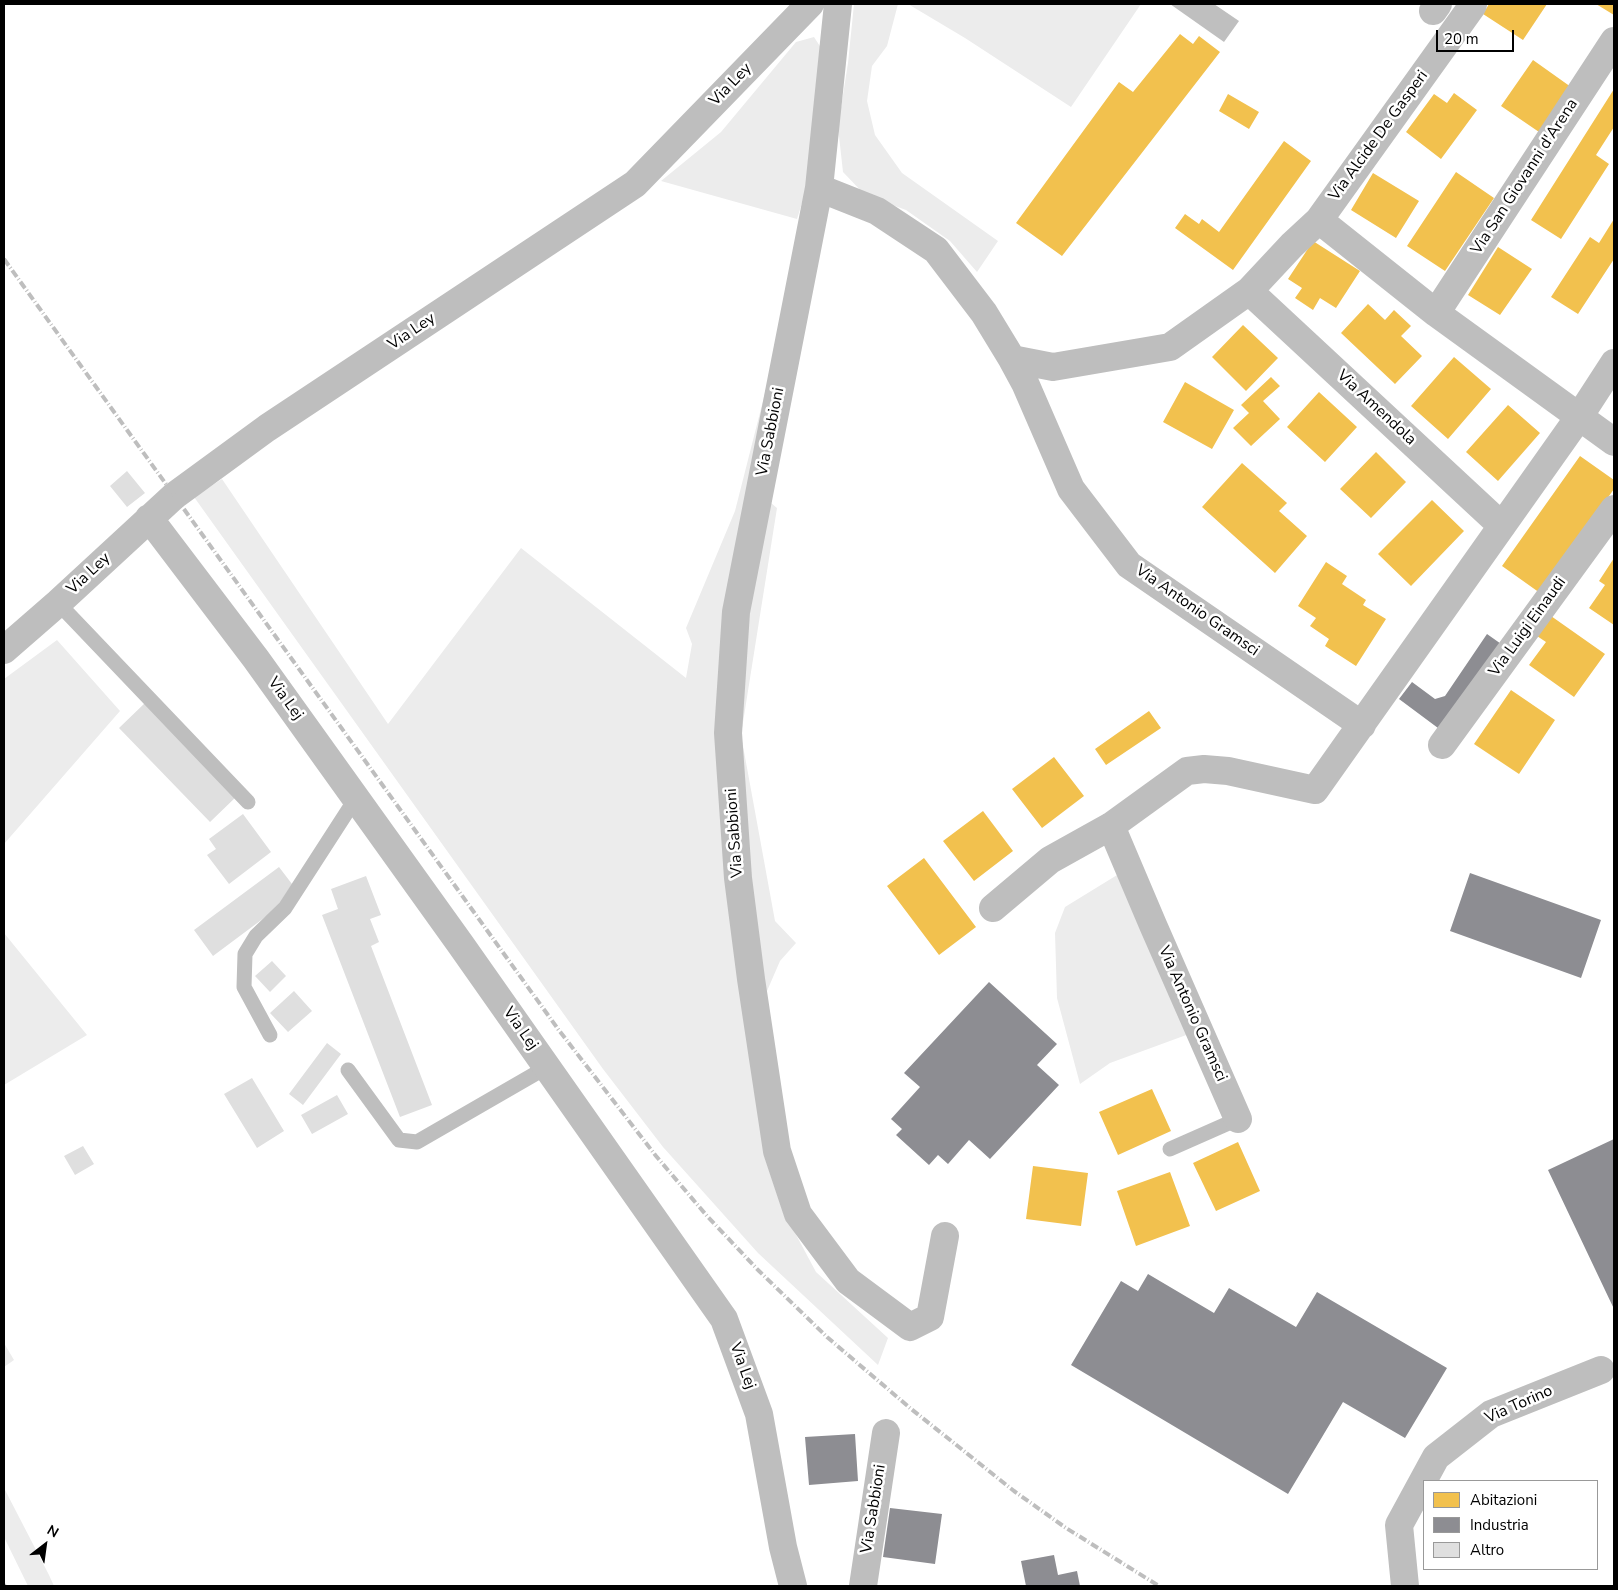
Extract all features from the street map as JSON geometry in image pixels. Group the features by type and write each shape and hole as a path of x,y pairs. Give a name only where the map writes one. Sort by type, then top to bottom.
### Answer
{"street":[{"name":"Via Ley","path":"4,650 174,496 267,428 635,184 810,4"},
{"path":"838,4 819,188 876,211 936,250 984,313 1012,359 1053,367 1170,347 1249,291 1292,245 1319,220 1436,313 1614,442"},
{"name":"Via Alcide De Gasperi","path":"1319,220 1472,4"},
{"name":"Via San Giovanni d'Arena","path":"1436,313 1614,41"},
{"name":"Via Sabbioni","path":"819,188 736,612 728,734 738,878 751,980 777,1151 798,1214 848,1282 910,1327 930,1317 945,1236"},
{"name":"Via Amendola","path":"1249,291 1502,526"},
{"name":"Via Antonio Gramsci","path":"1012,359 1025,383 1071,489 1129,565 1362,726"},
{"path":"992,908 1050,860 1111,826 1187,771 1204,769 1228,771 1315,790 1579,417 1614,363"},
{"name":"Via Luigi Einaudi","path":"1442,745 1614,509"},
{"name":"Via Lej","path":"149,518 256,659 356,798 724,1319 759,1414 783,1547 793,1586"},
{"name":"Via Antonio Gramsci","path":"1111,826 1238,1119"},
{"name":"Via Torino","path":"1423,1480 1436,1457 1490,1414 1600,1370"},
{"name":"Via Sabbioni","path":"863,1586 886,1433"},
{"name":"Via Torino","path":"1406,1586 1399,1525 1423,1481"}],"lane":[{"path":"58,603 248,802"},
{"path":"270,1035 244,987 245,954 256,936 285,908 356,798"},
{"path":"348,1070 398,1140 417,1142 547,1067"},
{"path":"1170,1149 1238,1119"}],"shaded area":[{"path":"854,4 898,4 887,46 872,66 867,101 875,135 902,173 998,241 977,272 950,241 906,210 865,195 843,172 838,127 848,63"},
{"path":"908,4 1141,4 1071,107 965,38"},
{"path":"1170,4 1214,4 1239,21 1224,42"},
{"path":"814,37 825,54 807,187 797,219 661,181 721,132 796,42"},
{"path":"767,385 716,738 786,1216 816,1272 888,1338 878,1365 758,1253 663,1147 603,1069 194,497 222,479 388,724 521,548 686,678 692,644 686,628 735,511"},
{"path":"765,498 777,508 741,735 775,921 796,943 780,961 767,991 760,982 734,734 743,611"},
{"path":"57,640 120,711 4,844 4,679"},
{"path":"1122,872 1189,1034 1110,1063 1080,1084 1057,998 1055,933 1065,907"},
{"path":"4,933 87,1035 4,1085"},
{"path":"4,1343 14,1360 4,1367"},
{"path":"4,1488 54,1586 28,1586 4,1537"}],"building: Abitazioni":[{"path":"1489,4 1547,4 1523,40 1483,14"},
{"path":"1596,4 1614,4 1614,15"},
{"path":"1180,34 1193,44 1199,36 1220,52 1062,256 1016,223 1119,82 1133,92"},
{"path":"1533,60 1571,87 1539,132 1501,106"},
{"path":"1614,89 1614,127 1596,155 1609,164 1561,239 1531,220"},
{"path":"1454,93 1477,110 1441,159 1406,132 1434,94 1447,103"},
{"path":"1228,94 1259,112 1249,129 1219,111"},
{"path":"1284,141 1311,161 1233,270 1175,228 1185,214 1199,224 1202,219 1219,232"},
{"path":"1456,172 1494,198 1445,271 1407,246"},
{"path":"1373,173 1419,201 1396,238 1351,210"},
{"path":"1614,219 1614,259 1578,314 1551,297 1590,237 1599,243"},
{"path":"1313,241 1360,271 1336,308 1320,298 1313,310 1295,298 1302,288 1288,279"},
{"path":"1498,247 1532,269 1500,315 1468,295"},
{"path":"1368,304 1385,320 1394,310 1411,326 1401,336 1422,356 1395,384 1341,333"},
{"path":"1243,325 1278,358 1246,391 1212,357"},
{"path":"1454,357 1491,389 1448,439 1411,406"},
{"path":"1271,377 1280,386 1263,401 1280,419 1251,446 1233,428 1249,413 1241,405"},
{"path":"1185,382 1234,410 1212,449 1163,422"},
{"path":"1319,392 1357,427 1325,462 1287,427"},
{"path":"1508,405 1540,433 1498,481 1466,452"},
{"path":"1376,452 1406,482 1371,518 1340,489"},
{"path":"1580,456 1614,480 1614,489 1540,593 1502,566"},
{"path":"1242,463 1287,503 1279,511 1307,536 1275,573 1202,507"},
{"path":"1432,500 1464,531 1411,586 1378,554"},
{"path":"1614,558 1614,625 1589,608 1605,585 1599,581"},
{"path":"1326,562 1347,576 1342,584 1366,600 1363,605 1386,619 1356,666 1325,646 1329,639 1310,626 1316,618 1298,606"},
{"path":"1551,616 1605,654 1574,697 1529,665 1546,642 1537,636"},
{"path":"1511,690 1555,720 1519,774 1474,744"},
{"path":"1149,711 1161,728 1106,765 1095,749"},
{"path":"1054,757 1084,796 1042,828 1012,789"},
{"path":"983,811 1013,851 974,881 943,841"},
{"path":"924,858 976,927 939,955 887,886"},
{"path":"1152,1089 1171,1131 1118,1155 1099,1112"},
{"path":"1238,1142 1260,1191 1216,1211 1193,1163"},
{"path":"1033,1166 1088,1173 1081,1226 1026,1219"},
{"path":"1170,1172 1190,1226 1136,1246 1117,1191"}],"building: Industria":[{"path":"1487,634 1504,646 1438,728 1399,699 1412,682 1435,699 1445,696"},
{"path":"1470,873 1601,920 1581,978 1450,931"},
{"path":"989,982 1057,1044 1037,1065 1059,1085 990,1159 969,1140 948,1164 938,1155 929,1165 896,1135 902,1129 891,1119 920,1087 904,1073"},
{"path":"1614,1139 1614,1309 1548,1170"},
{"path":"1148,1274 1214,1313 1229,1288 1296,1327 1317,1292 1447,1368 1405,1438 1343,1402 1288,1494 1071,1365 1121,1281 1138,1291"},
{"path":"855,1434 858,1481 809,1485 805,1437"},
{"path":"890,1508 942,1514 935,1564 883,1557"},
{"path":"1054,1555 1058,1575 1077,1571 1080,1586 1026,1586 1021,1561"}],"building: Altro":[{"path":"127,471 145,493 127,507 110,486"},
{"path":"146,702 237,796 210,822 119,728"},
{"path":"243,814 271,852 229,884 207,855 216,849 209,839"},
{"path":"279,867 292,884 276,909 213,956 194,930"},
{"path":"366,876 381,915 370,919 379,942 371,946 432,1105 400,1117 322,915 338,909 331,889"},
{"path":"272,961 286,976 270,992 255,976"},
{"path":"294,991 312,1011 288,1032 270,1013"},
{"path":"327,1043 341,1054 303,1105 289,1094"},
{"path":"252,1078 284,1131 257,1148 224,1094"},
{"path":"337,1095 348,1114 312,1134 301,1115"},
{"path":"83,1146 94,1164 75,1175 64,1156"}],"railway":[{"path":"4,259 558,1029 656,1156 707,1216 758,1270 827,1337 910,1408 1014,1491 1066,1528 1159,1586"}]}
